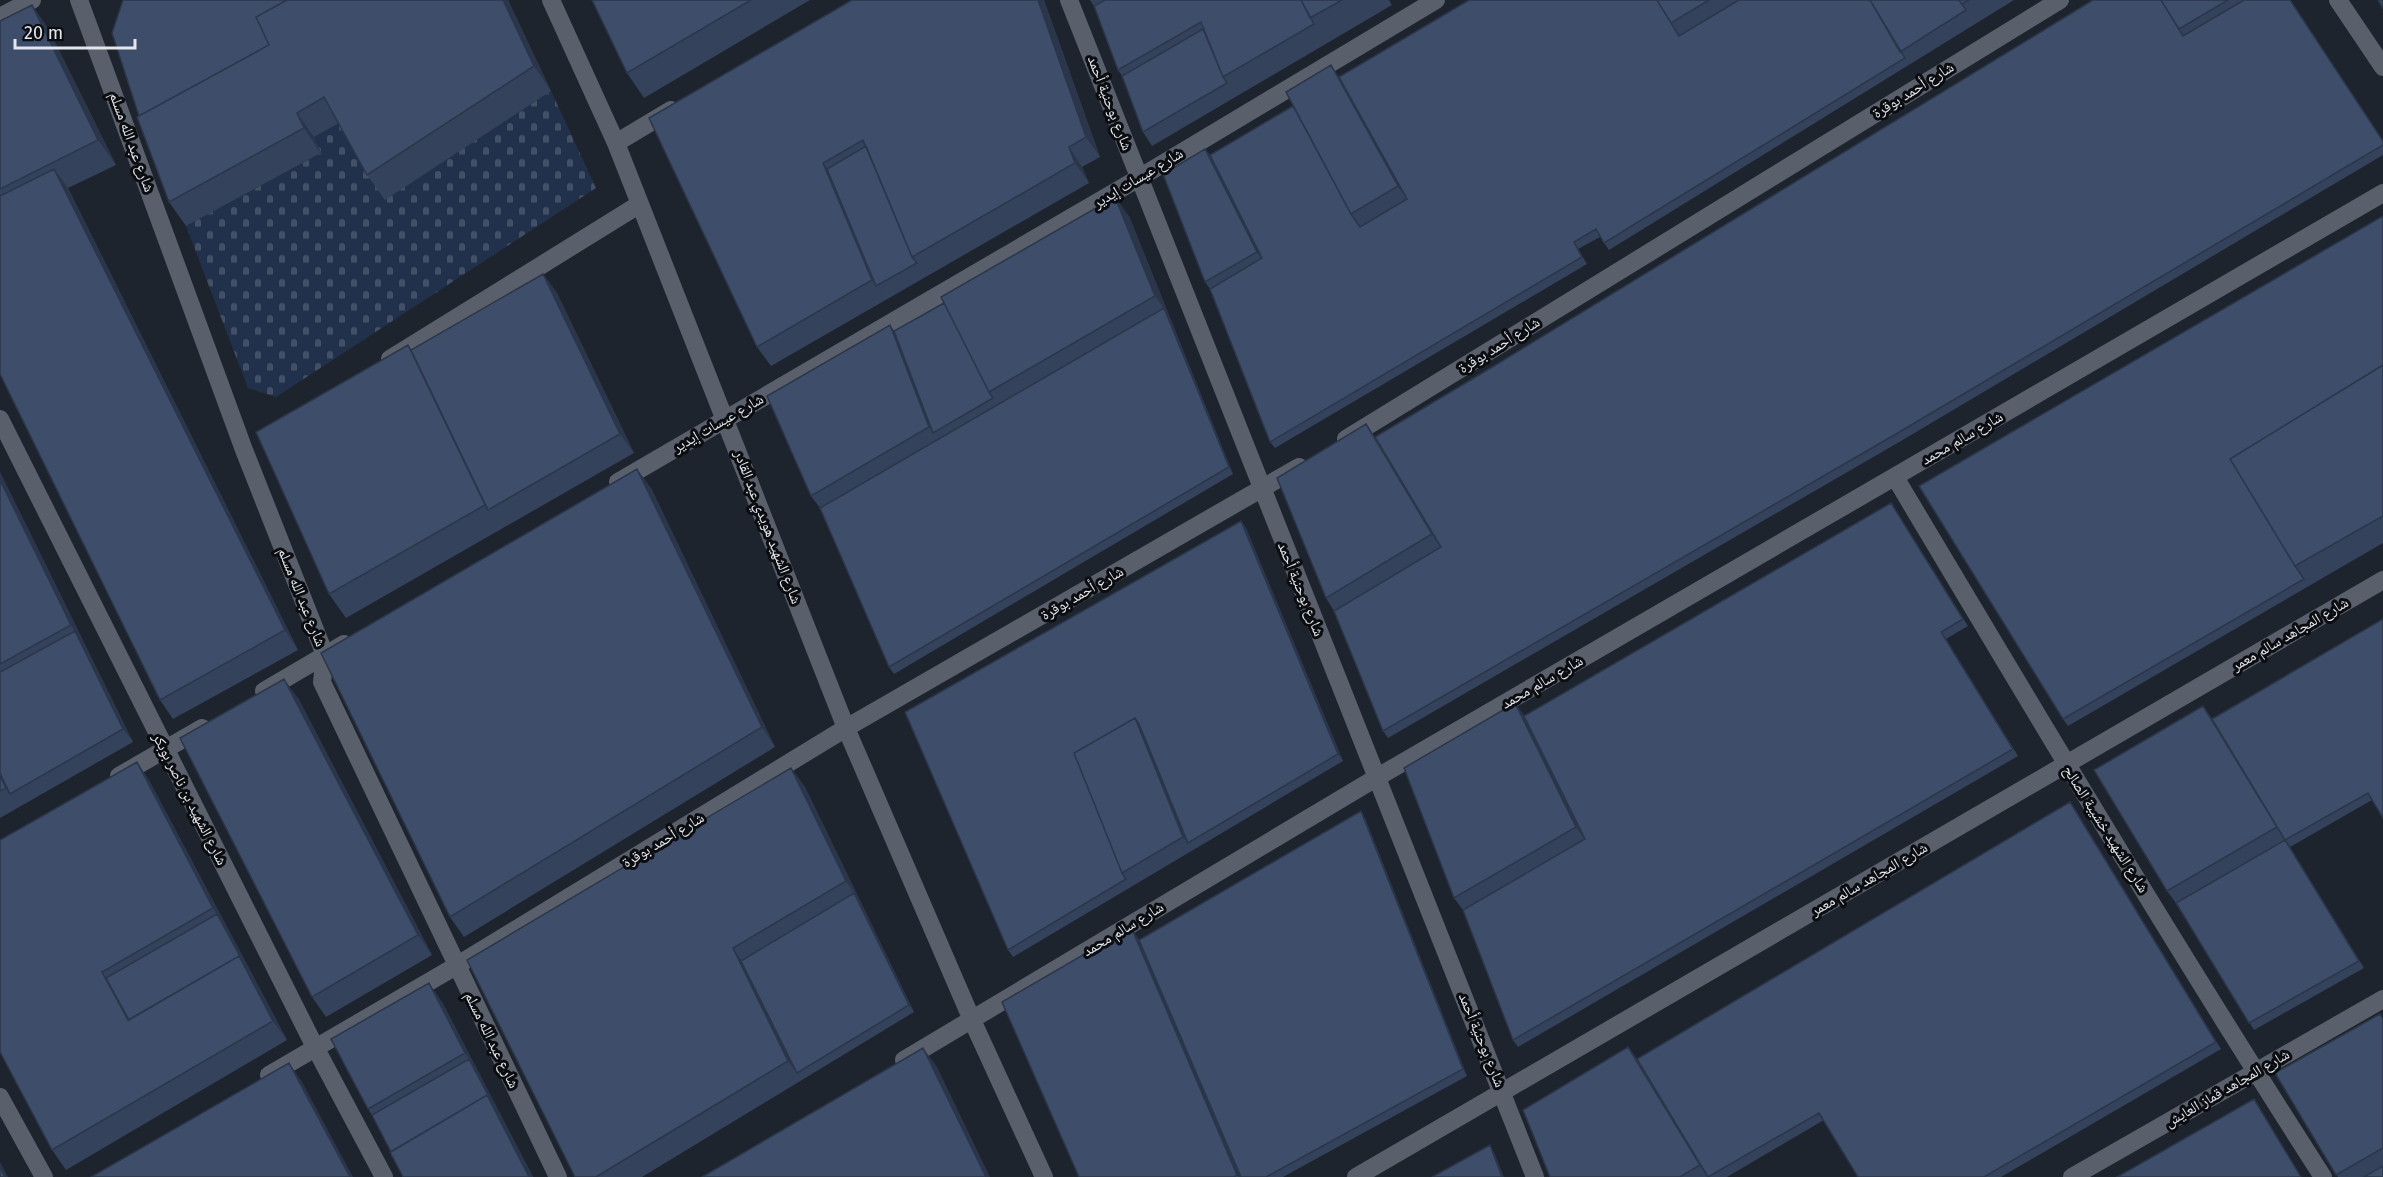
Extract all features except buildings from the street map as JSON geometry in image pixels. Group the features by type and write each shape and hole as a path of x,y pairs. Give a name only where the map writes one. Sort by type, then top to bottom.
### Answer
{"street":[{"path":"0,18 32,0"},
{"name":"شارع عبد الله مسلم","path":"79,0 244,450 325,655 322,682 558,1177"},
{"name":"شارع الشهيد هويدي عبد القادر","path":"551,0 616,143 846,728 972,1020 1044,1177"},
{"name":"شارع بوحنية أحمد","path":"1069,0 1535,1177"},
{"name":"شارع عيسات إيدير","path":"603,492 1436,0"},
{"name":"شارع أحمد بوقرة","path":"1332,447 2060,0"},
{"path":"2338,0 2383,67"},
{"path":"616,143 687,101"},
{"name":"شارع سالم محمد","path":"890,1068 1376,778 2383,193"},
{"path":"376,368 640,204"},
{"name":"شارع الشهيد بن ناصر بوبكر","path":"0,419 315,1047 384,1177"},
{"path":"244,450 264,437"},
{"name":"شارع أحمد بوقرة","path":"255,1083 456,966 846,728 1262,490 1312,459"},
{"name":"شارع الشهيد خشيبة الصالح","path":"1895,477 2066,764 2256,1072 2324,1177"},
{"name":"شارع المجاهد سالم معمر","path":"1356,1177 2383,580"},
{"path":"245,703 356,637"},
{"path":"103,786 215,721"},
{"name":"شارع المجاهد قماز العايش","path":"2072,1177 2383,999"},
{"path":"0,1096 44,1177"}],"green space":[{"path":"551,91 596,188 276,397 248,388 186,226 321,153 314,137 341,121 385,199"}]}
